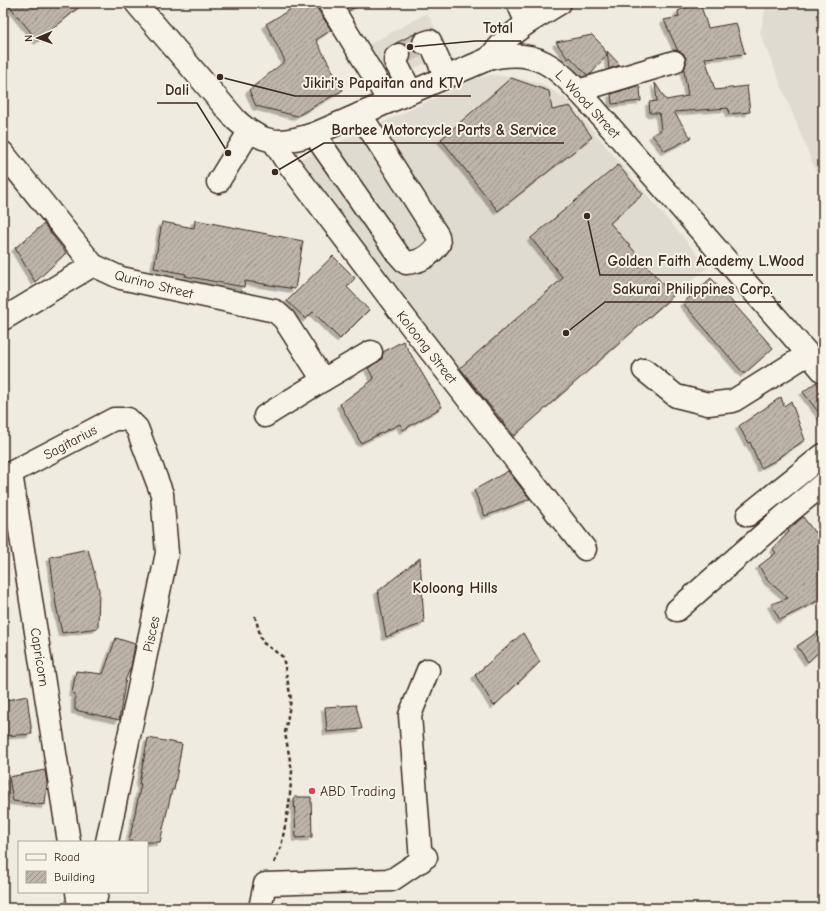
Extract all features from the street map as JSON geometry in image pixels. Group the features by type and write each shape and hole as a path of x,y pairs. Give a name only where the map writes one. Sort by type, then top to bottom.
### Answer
{"street":[{"name":"L. Wood Street","path":"136,3 236,120 249,132 274,142 292,141 314,134 488,59 513,55 529,56 550,66 563,75 578,91 823,371"},
{"path":"329,3 389,101"},
{"path":"518,3 527,24"},
{"path":"488,59 506,39 560,3"},
{"path":"424,43 430,41 432,44 446,77"},
{"path":"400,55 396,57 395,61 411,92"},
{"path":"578,91 674,62"},
{"path":"314,134 397,253 406,263 417,262 433,251 439,244 438,236 360,114"},
{"path":"218,182 249,132"},
{"name":"Koloong Street","path":"274,142 284,158 411,326 585,549"},
{"name":"Qurino Street","path":"3,153 93,265 121,278 275,311 284,319 323,380"},
{"path":"3,319 93,265"},
{"path":"265,416 371,352"},
{"path":"644,370 676,396 708,404 733,401 808,354"},
{"name":"Sagitarius","path":"7,475 114,419 128,419 137,428"},
{"name":"Pisces","path":"108,841 167,553 162,494 137,428"},
{"path":"748,515 823,455"},
{"name":"Capricorn","path":"7,475 69,841"},
{"path":"677,610 823,484"},
{"path":"260,908 265,884 392,880 424,859 410,715 428,670"},
{"path":"77,893 79,908"},
{"path":"94,908 97,893"}],"path":[{"path":"255,616 262,642 283,657 291,699 285,733 292,771 289,805 281,847 265,884"}],"shaded area":[{"path":"767,3 823,3 823,189 760,33"},
{"path":"427,13 448,51 387,83 366,46"},
{"path":"493,75 514,77 542,84 566,99 708,267 506,441 290,164 475,79"}],"building":[{"path":"7,3 84,3 38,41"},
{"path":"301,3 317,3 318,10 331,30 316,40 343,90 297,116 256,106 249,90 285,61 266,24"},
{"path":"344,3 362,3 348,11"},
{"path":"696,3 700,3 708,28 736,23 745,54 705,58 715,90 747,86 750,112 729,114 728,108 674,112 691,138 665,151 652,135 661,130 659,113 650,113 649,102 657,101 655,83 666,100 688,96 684,70 686,58 683,53 678,51 664,20 679,17 678,11"},
{"path":"418,32 414,35 412,47 418,54 411,58 409,48 404,44 396,43"},
{"path":"592,35 602,45 607,55 591,74 587,75 570,57 568,59 556,42"},
{"path":"607,51 620,65 609,69"},
{"path":"511,78 549,91 552,110 570,106 592,137 498,211 441,139"},
{"path":"638,86 640,88 641,101 612,104 611,94"},
{"path":"618,165 643,194 610,223 673,296 514,436 460,368 563,278 531,238"},
{"path":"195,220 303,241 295,289 245,281 244,287 185,276 186,274 154,268 162,222 194,228"},
{"path":"44,224 66,253 35,282 15,248"},
{"path":"333,256 355,278 347,287 369,310 340,339 313,312 306,319 287,301"},
{"path":"711,278 773,348 744,374 683,303"},
{"path":"403,341 442,407 403,430 400,424 361,443 340,404 374,379 368,368 382,359 383,352"},
{"path":"816,382 823,392 823,418 803,392"},
{"path":"781,397 784,406 791,401 805,440 779,457 780,458 761,468 750,442 748,443 739,426"},
{"path":"508,471 530,499 485,516 474,490"},
{"path":"803,517 815,533 823,525 823,598 780,620 771,604 788,598 768,581 759,566 776,553 773,549 789,532 788,530"},
{"path":"88,549 99,590 98,628 62,633 56,605 50,557"},
{"path":"420,558 424,623 386,637 378,591"},
{"path":"818,632 823,642 823,648 808,662 797,646"},
{"path":"523,633 540,662 494,706 475,675"},
{"path":"116,638 135,644 131,667 126,678 119,720 75,710 75,694 72,693 76,671 103,674"},
{"path":"27,696 32,734 3,736 3,701"},
{"path":"356,705 362,729 327,732 325,707"},
{"path":"148,738 182,744 174,790 172,790 160,842 129,841 141,784 139,784"},
{"path":"45,770 47,783 45,805 13,801 9,777"},
{"path":"294,797 311,797 312,837 296,838"}],"tunnel":[{"path":"399,55 424,43"}],"place":[{"name":"Total","path":"410,47"},
{"name":"Jikiri's Papaitan and KTV","path":"220,77"},
{"name":"Dali","path":"228,153"},
{"name":"Barbee Motorcycle Parts & Service","path":"275,172"},
{"name":"Golden Faith Academy L.Wood","path":"587,216"},
{"name":"Sakurai Philippines Corp.","path":"566,333"},
{"name":"ABD Trading","path":"312,791"}],"district":[{"name":"Koloong Hills","path":"455,588"}]}
